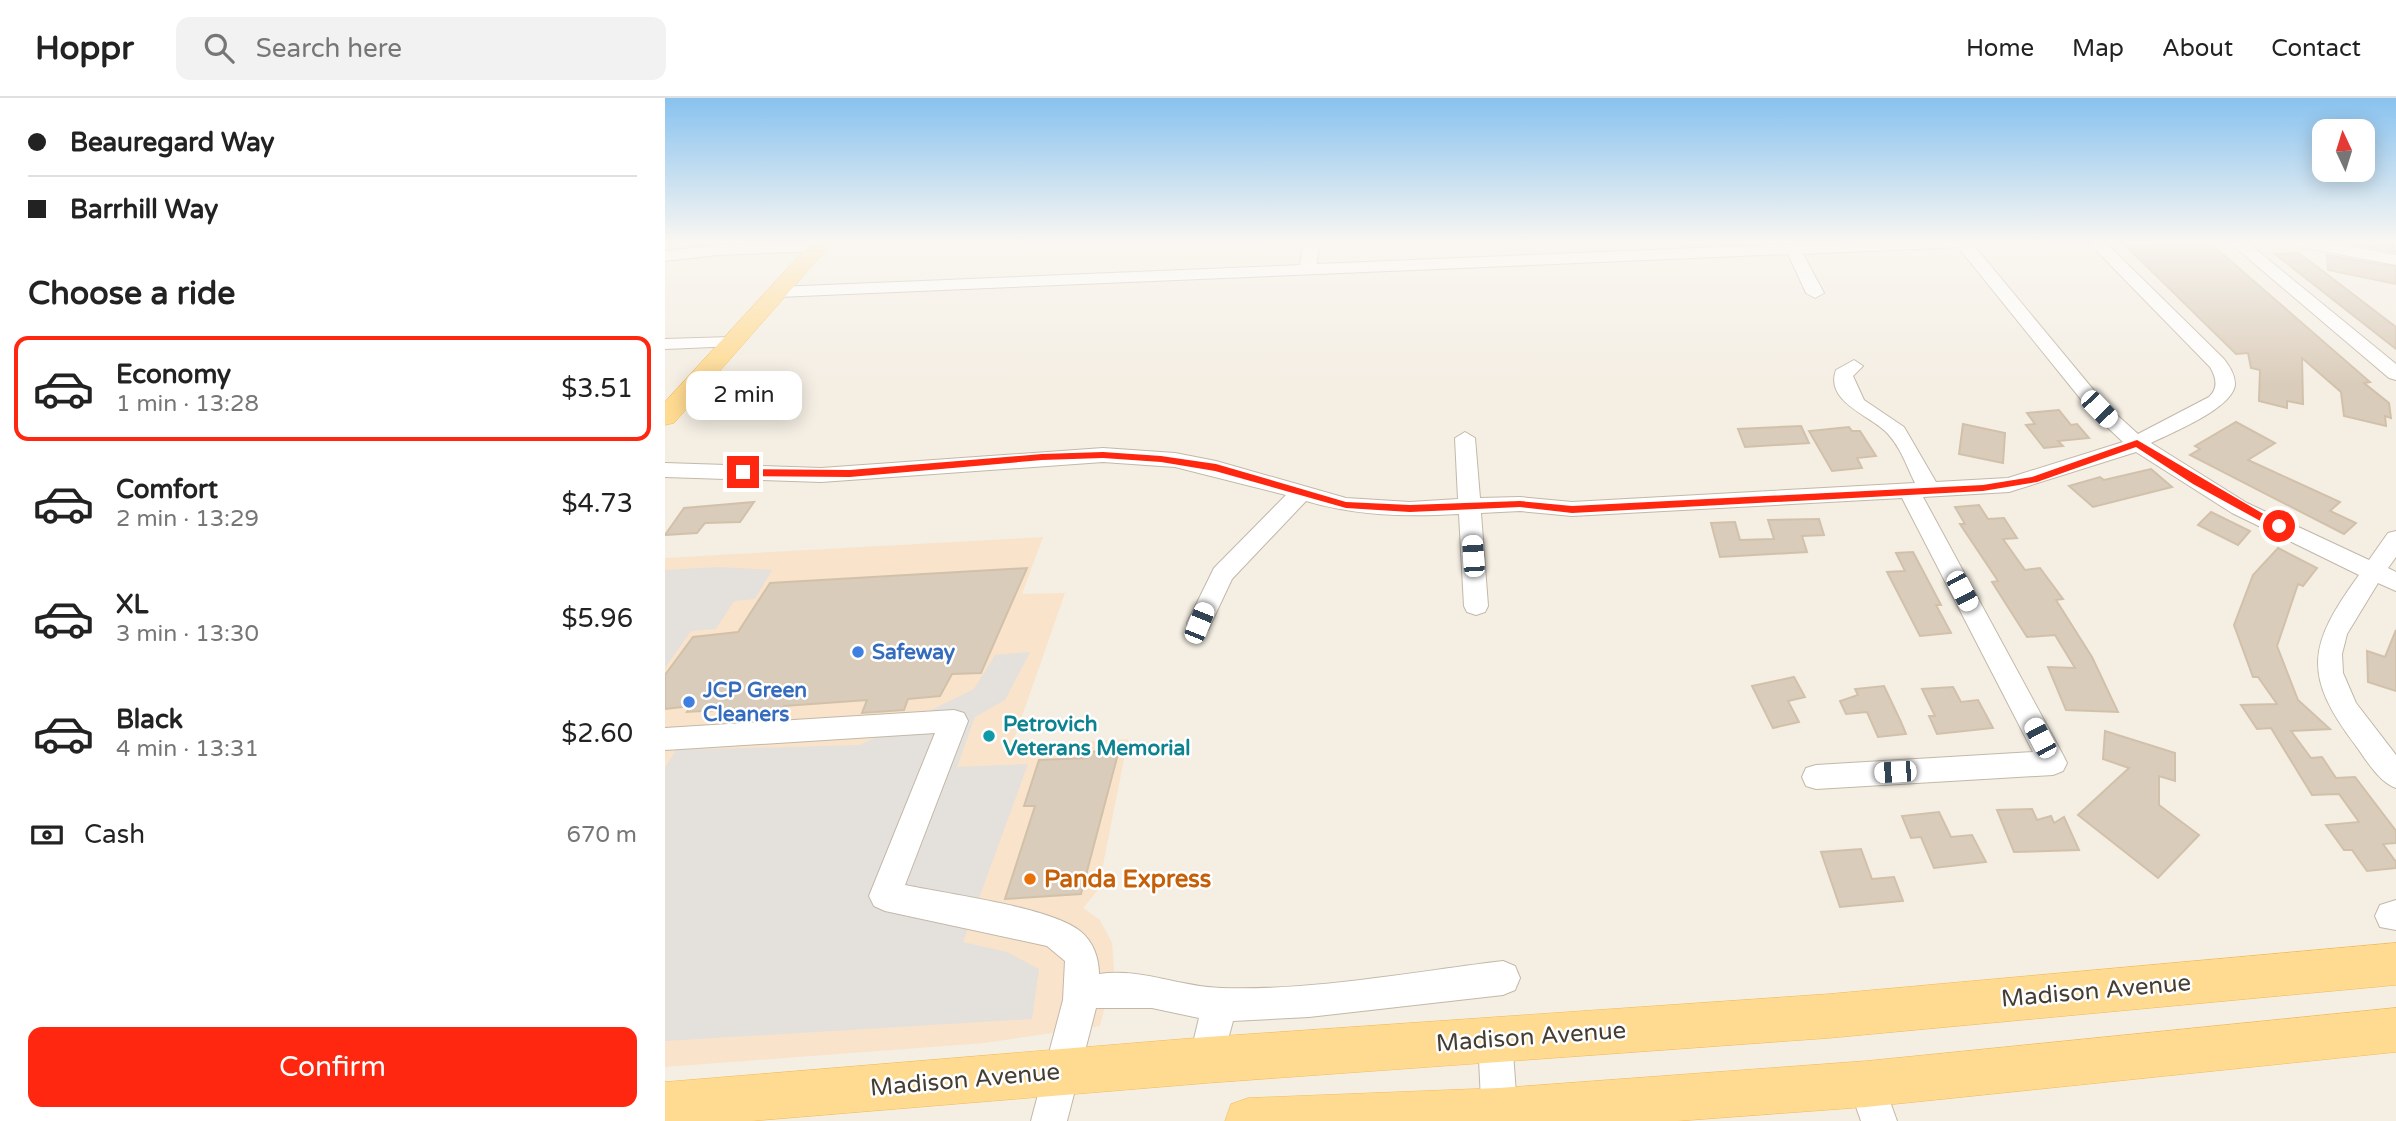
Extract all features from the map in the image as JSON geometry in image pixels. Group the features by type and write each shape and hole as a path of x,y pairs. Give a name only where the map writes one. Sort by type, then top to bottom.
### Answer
{"main road":[{"path":"665,417 780,290"},
{"name":"Madison Avenue","path":"665,1105 1207,1060 1829,1016 2396,964"},
{"path":"1248,1121 1500,1116 1873,1102 2396,1030"}],"street":[{"path":"778,292 830,290"},
{"path":"2001,290 2099,409 2137,443 2242,507 2385,577"},
{"path":"665,470 821,475 1042,457 1103,455 1156,458 1216,468 1300,494 1346,505 1376,507 1520,504 1572,509 1983,488 2033,480 2137,443 2215,401 2224,392 2226,381 2217,363 2144,290"},
{"path":"2295,290 2396,374"},
{"path":"665,344 731,342"},
{"path":"1816,777 2053,763 1920,492 1893,426 1861,409 1854,400 1843,376 1845,370 1854,366"},
{"path":"1465,438 1476,606"},
{"path":"1199,623 1222,574 1300,494"},
{"path":"2396,539 2385,577 2334,634 2330,666 2344,706 2396,776"},
{"path":"665,739 954,721 885,896 1053,932 1074,945 1083,965 1081,993 1049,1121"},
{"path":"1081,993 1110,989 1152,991 1219,1005 1309,1000 1503,978"},
{"path":"1207,1060 1219,1005"},
{"path":"1495,1039 1500,1116"}],"shaded area":[{"path":"1043,537 1022,594 1065,593 1012,745 1128,739 1098,890 1083,908 1100,920 1112,943 1114,970 1100,1026 984,1043 665,1067 665,558"},
{"path":"717,567 772,570 755,599 734,601 716,629 691,631 665,668 665,570"},
{"path":"1030,652 1005,700 975,717 957,767 1028,764 963,942 1007,952 1039,969 1032,1019 665,1041 665,768 676,750 860,745 974,689 995,655"}],"building":[{"path":"2171,290 2264,290 2370,382 2364,383 2389,403 2391,418 2385,416 2386,426 2344,416 2341,392 2302,358 2303,404 2287,401 2287,408 2259,401 2260,370 2251,368 2248,353 2236,354"},
{"path":"2321,290 2347,290 2396,327 2396,349"},
{"path":"2059,410 2071,425 2077,424 2089,438 2058,441 2063,446 2044,448 2026,425 2035,424 2027,413"},
{"path":"2236,422 2275,443 2248,460 2340,502 2330,511 2356,523 2344,534 2190,455 2200,449 2195,446"},
{"path":"1963,424 2005,433 2003,463 1959,454"},
{"path":"1801,426 1809,443 1745,447 1738,429"},
{"path":"1849,427 1852,431 1860,431 1876,456 1857,458 1862,468 1832,471 1809,431"},
{"path":"2151,469 2172,487 2093,507 2069,486 2100,477 2104,480"},
{"path":"754,502 740,522 705,523 697,533 665,535 684,508"},
{"path":"1979,505 1988,519 2004,518 2017,538 2003,539 2025,570 2040,568 2063,599 2056,600 2092,657 2118,712 2066,710 2048,667 2075,668 2055,635 2027,637 1992,582 1998,581 1960,524 1965,524 1955,507"},
{"path":"2211,512 2250,531 2238,545 2198,525"},
{"path":"1819,519 1824,535 1802,536 1807,552 1720,557 1711,523 1735,522 1740,540 1774,539 1768,520"},
{"path":"2278,548 2317,568 2303,586 2298,584 2277,646 2298,700 2330,729 2291,731 2311,758 2322,757 2336,778 2355,777 2396,831 2396,843 2383,844 2396,862 2396,868 2367,871 2352,850 2344,850 2326,825 2359,822 2339,794 2312,795 2271,728 2257,729 2241,705 2277,704 2258,677 2253,677 2234,625 2253,575"},
{"path":"1913,552 1941,605 1936,605 1951,633 1920,636 1887,572 1905,571 1896,553"},
{"name":"Safeway","path":"1027,568 981,673 952,674 940,696 908,699 904,710 862,713 867,700 784,706 777,718 732,721 737,709 687,712 691,706 665,709 665,675 693,637 738,632 770,583"},
{"path":"2396,630 2396,691 2368,682 2367,651 2385,657"},
{"path":"1794,677 1805,697 1788,701 1799,722 1773,728 1752,686"},
{"path":"1884,686 1906,734 1878,737 1867,712 1846,714 1840,701 1858,695 1855,689"},
{"path":"1953,687 1961,702 1978,700 1993,728 1937,734 1929,716 1935,716 1922,689"},
{"path":"2105,731 2175,753 2175,781 2159,776 2159,805 2199,835 2158,878 2078,815 2129,768 2103,759"},
{"path":"1119,750 1081,894 1005,899 1035,806 1024,806 1039,760 1086,758 1088,752"},
{"path":"2032,809 2037,820 2051,816 2054,823 2064,817 2079,850 2014,852 1997,810"},
{"path":"1939,812 1951,837 1972,835 1986,862 1934,868 1921,837 1911,838 1902,816"},
{"path":"1861,849 1872,879 1894,877 1903,901 1840,907 1821,852"}],"place":[{"name":"Safeway","path":"858,652"},
{"name":"JCP Green Cleaners","path":"689,702"},
{"name":"Petrovich Veterans Memorial","path":"989,736"},
{"name":"Panda Express","path":"1030,879"}],"route":[{"path":"743,472 850,474 1042,457 1103,455 1175,460 1216,468 1346,505 1410,509 1520,504 1572,509 2009,485 2033,480 2137,443 2197,482 2279,526"}]}
